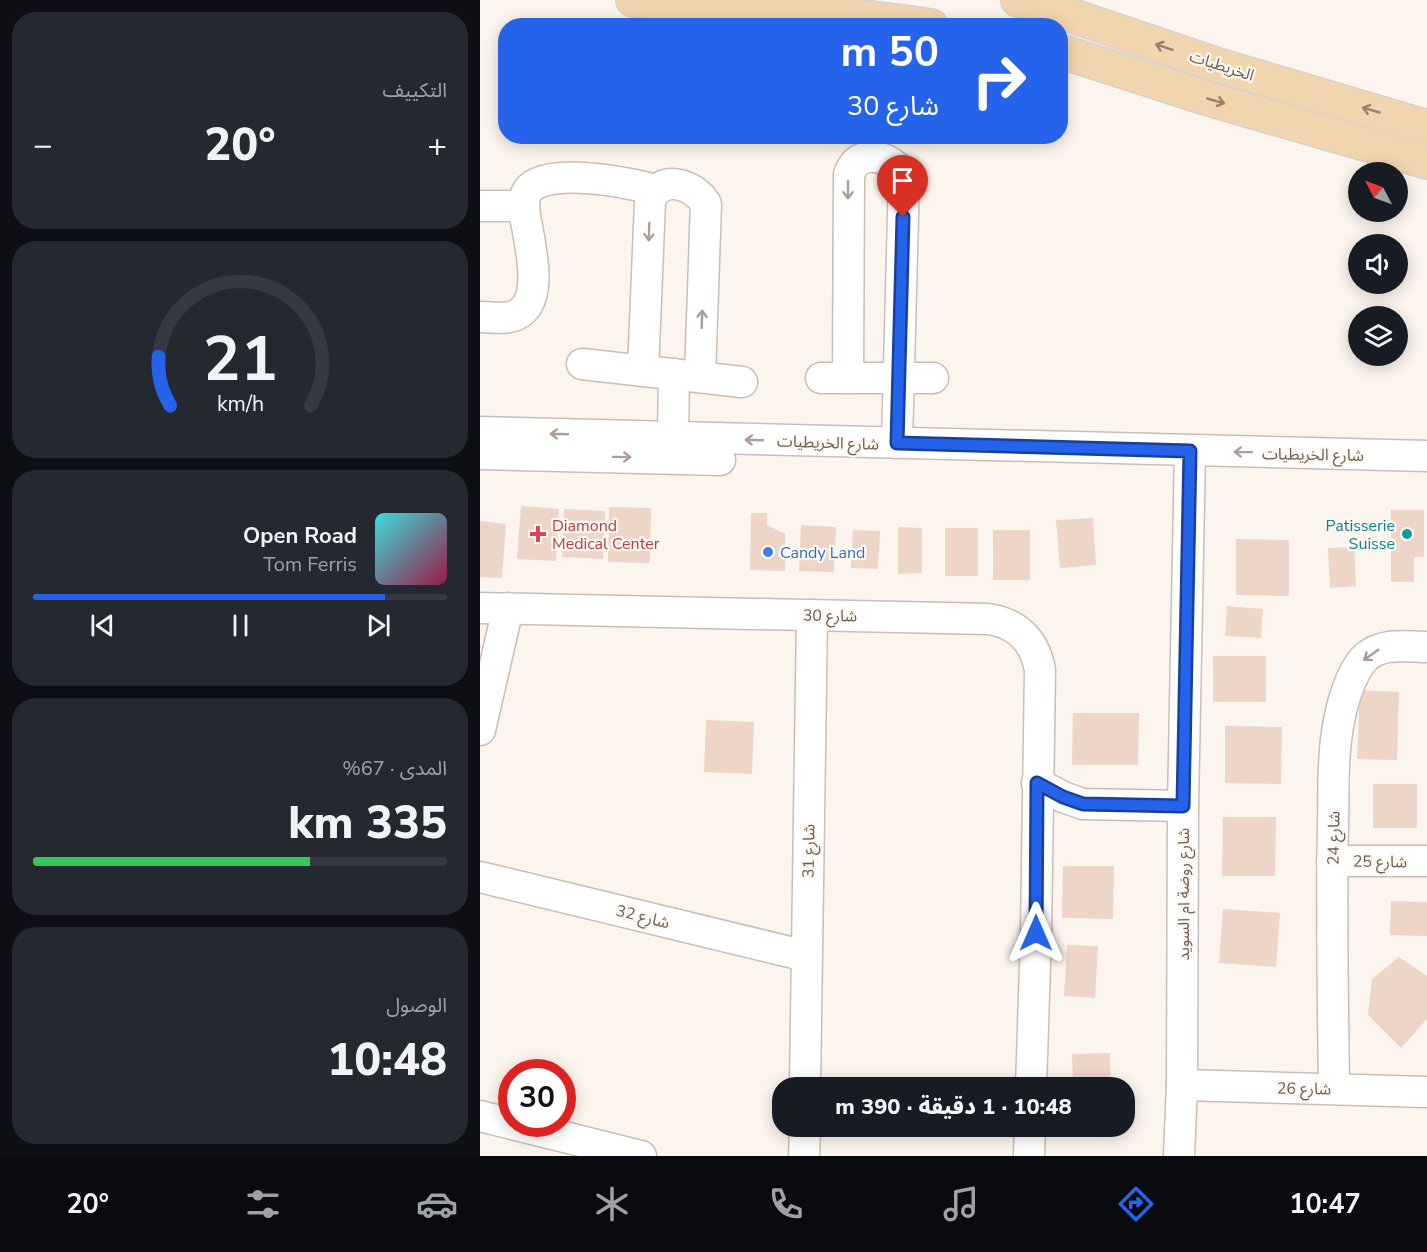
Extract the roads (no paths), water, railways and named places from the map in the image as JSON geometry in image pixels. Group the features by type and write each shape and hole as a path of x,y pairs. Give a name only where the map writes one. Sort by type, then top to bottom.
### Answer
{"main road":[{"path":"633,0 868,18"},
{"name":"الخريطيات","path":"1018,0 1058,11 1221,66 1427,127"},
{"path":"1068,54 1209,99 1427,162"}],"street":[{"path":"897,443 899,379 904,177 893,162 875,157 860,159 855,163 849,175 834,378 899,379 933,378"},
{"path":"480,317 509,317 518,314 531,301 534,292 531,251 524,206 525,196 533,186 543,181 559,179 610,180 656,190"},
{"path":"643,371 650,202 656,190 662,187 686,186 694,190 706,204 687,376 673,437"},
{"path":"480,207 524,206"},
{"path":"582,364 742,382"},
{"name":"شارع الخريطيات","path":"480,432 897,443 1427,476"},
{"name":"شارع الخريطيات","path":"480,454 1190,461 1427,456"},
{"name":"شارع روضة ام السويد","path":"1179,1156 1182,1085 1183,806 1190,461"},
{"path":"480,730 494,608"},
{"name":"شارع 30","path":"494,608 988,619 1010,624 1019,631 1034,648 1040,670 1031,1077"},
{"name":"شارع 31","path":"805,1077 812,615"},
{"name":"شارع 24","path":"1334,1088 1332,861 1336,734 1354,674 1366,658 1382,648 1391,646 1427,647"},
{"path":"1037,783 1063,797 1083,804 1183,806"},
{"name":"شارع 25","path":"1332,861 1427,861"},
{"name":"شارع 32","path":"480,877 806,956"},
{"name":"شارع 26","path":"1182,1085 1427,1092"},
{"path":"480,1116 626,1154"},
{"path":"804,1156 805,1137"},
{"path":"1029,1156 1030,1137"}],"place":[{"name":"Diamond Medical Center","path":"538,534"},
{"name":"Patisserie Suisse","path":"1407,534"},
{"name":"Candy Land","path":"768,552"}]}
